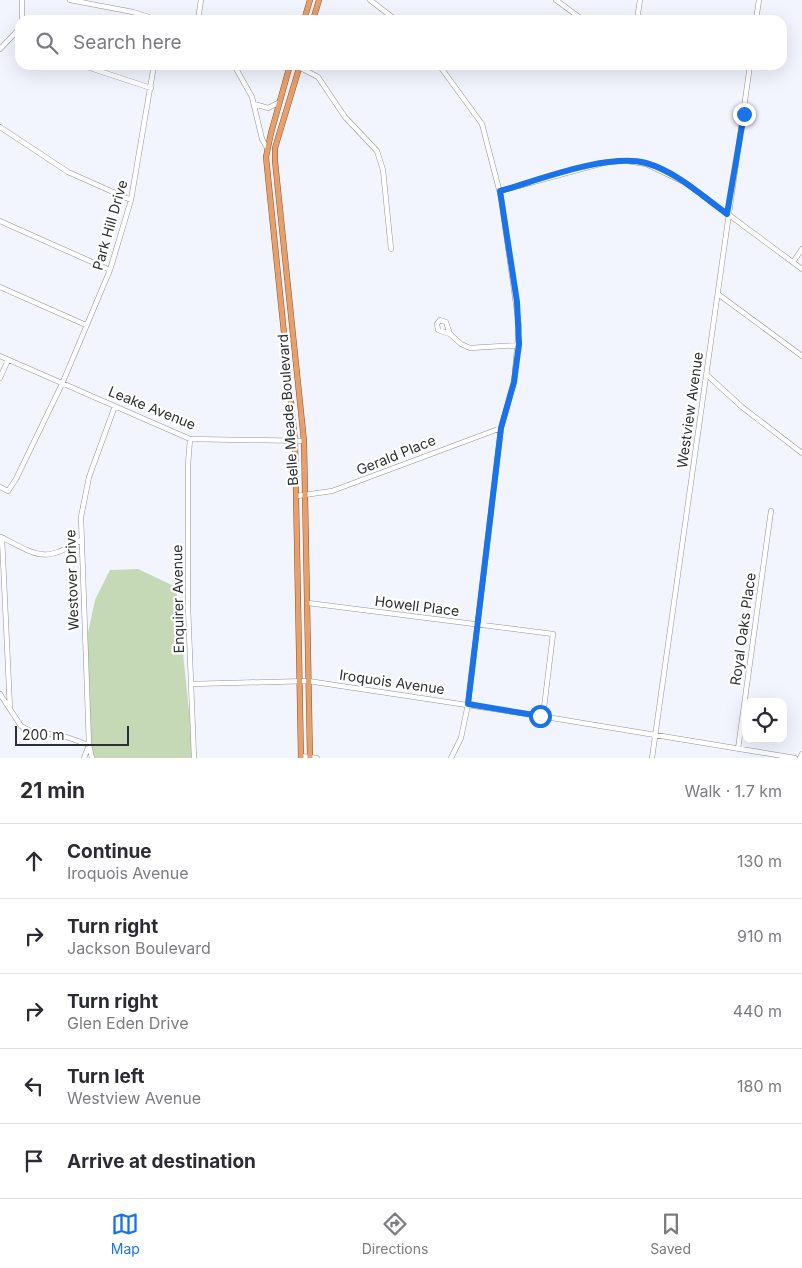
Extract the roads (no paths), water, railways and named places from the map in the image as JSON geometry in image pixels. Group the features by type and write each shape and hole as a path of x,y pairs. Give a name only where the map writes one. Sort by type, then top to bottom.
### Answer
{"main road":[{"path":"306,15 310,0"},
{"path":"314,15 319,0"},
{"name":"Belle Meade Boulevard","path":"289,70 267,148 270,200 295,441 300,757"},
{"name":"Belle Meade Boulevard","path":"297,70 275,149 277,189 304,441 310,757"},
{"path":"280,101 288,104"},
{"path":"267,148 275,149"},
{"path":"284,327 293,326"},
{"path":"287,354 295,352"},
{"path":"298,603 308,603"}],"street":[{"path":"22,0 22,15"},
{"path":"70,0 142,15"},
{"path":"199,15 202,0"},
{"path":"370,0 390,15"},
{"path":"556,0 576,15"},
{"path":"638,15 640,0"},
{"path":"757,15 759,0"},
{"path":"0,49 15,33"},
{"path":"96,70 151,88"},
{"name":"Park Hill Drive","path":"0,488 8,491 16,479 62,384 110,270 131,200 153,70"},
{"path":"237,70 254,104 262,139 267,148"},
{"path":"306,70 322,82 345,117 377,151 383,170 391,249"},
{"path":"443,70 482,124 500,191 517,302 519,344 514,382 501,428 468,704 461,738 450,758"},
{"name":"Westview Avenue","path":"652,758 707,375 727,214 736,172 749,70"},
{"path":"254,104 268,108 276,106 280,101"},
{"path":"0,127 68,172 131,200"},
{"path":"500,191 607,162 627,160 646,164 671,174 802,269"},
{"path":"0,220 110,270"},
{"path":"793,262 802,249"},
{"path":"0,287 86,325"},
{"path":"718,294 802,356"},
{"path":"450,334 461,344 470,348 519,344"},
{"name":"Leake Avenue","path":"0,356 190,439 304,441"},
{"path":"0,378 8,360"},
{"path":"707,375 742,407 802,453"},
{"name":"Westover Drive","path":"92,758 89,745 81,540 82,510 88,477 115,406"},
{"name":"Gerald Place","path":"297,496 328,492 356,483 446,447 501,428"},
{"name":"Enquirer Avenue","path":"190,439 188,521 194,758"},
{"name":"Royal Oaks Place","path":"738,749 771,511"},
{"path":"10,709 1,538 36,555 48,556 62,552 81,540"},
{"name":"Howell Place","path":"308,603 553,634 543,716"},
{"name":"Iroquois Avenue","path":"191,684 308,681 468,704 794,758"},
{"path":"0,694 21,726 39,734 58,734 89,745 84,758"},
{"path":"800,758 802,754"},
{"path":"300,757 318,758"}]}
